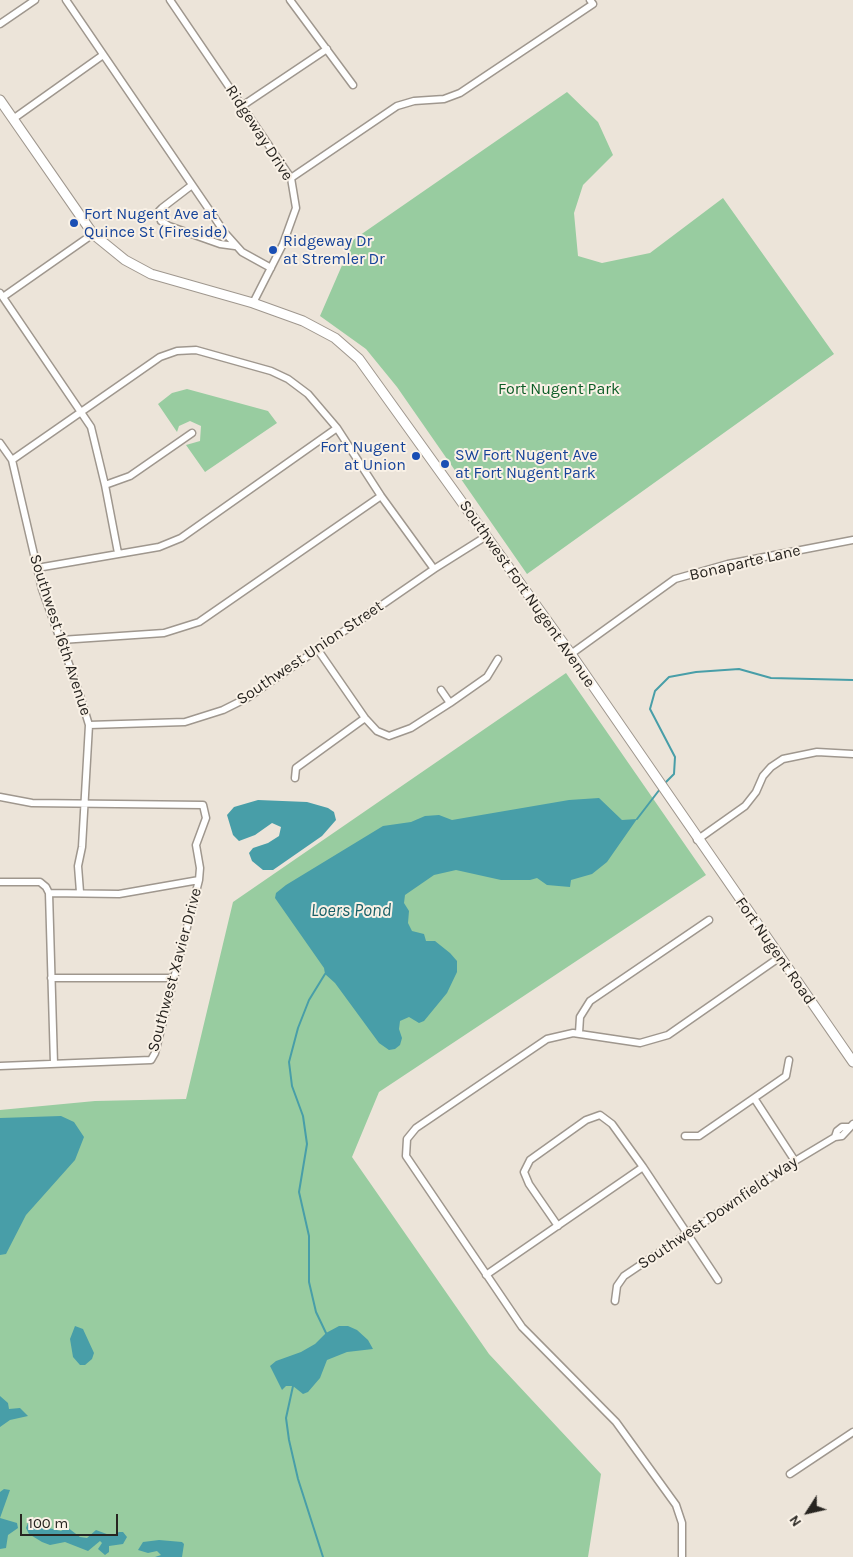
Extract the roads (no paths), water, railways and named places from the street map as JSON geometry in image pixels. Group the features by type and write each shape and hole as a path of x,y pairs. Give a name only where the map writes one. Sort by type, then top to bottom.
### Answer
{"street":[{"path":"0,24 35,0"},
{"path":"66,0 192,185 236,246 271,268"},
{"name":"Ridgeway Drive","path":"170,0 291,178 296,208 282,244 253,303"},
{"path":"290,0 353,86"},
{"path":"291,178 397,106 414,101 444,99 460,92 591,2"},
{"path":"242,106 327,48"},
{"path":"13,119 103,55"},
{"name":"Southwest Fort Nugent Avenue","path":"0,100 94,234 125,260 151,274 253,303 303,321 335,338 359,359 485,537 571,654 697,840"},
{"path":"192,185 159,211 161,221 169,226 220,244 236,246"},
{"path":"94,234 1,295 91,427 105,485 118,554"},
{"path":"12,460 160,357 177,351 196,350 272,371 288,379 308,394 337,428 381,496 434,569"},
{"path":"37,568 159,547 182,538 337,428"},
{"path":"105,485 130,476 192,433"},
{"name":"Southwest 16th Avenue","path":"0,443 12,460 42,589 61,640 88,725 82,847 78,866 80,892"},
{"path":"61,640 164,633 199,622 381,496"},
{"name":"Southwest Union Street","path":"88,725 185,722 223,710 248,698 434,569 485,537"},
{"name":"Bonaparte Lane","path":"571,654 675,579 728,564 853,540"},
{"path":"318,650 365,718 377,731 389,736 411,728 450,703 487,676 498,659"},
{"path":"441,690 450,703"},
{"path":"295,778 296,768 365,718"},
{"path":"697,840 745,806 756,792 763,776 771,767 783,759 817,752 853,754"},
{"path":"0,797 32,803 84,804"},
{"name":"Southwest Xavier Drive","path":"0,1066 150,1060 155,1053 199,880 200,868 196,845 206,818 203,805 84,804"},
{"name":"Fort Nugent Road","path":"697,840 853,1062"},
{"path":"49,893 119,894 199,880"},
{"path":"0,882 40,882 49,893 54,1064"},
{"path":"579,1033 580,1017 590,1001 710,920"},
{"path":"682,1557 682,1523 676,1505 616,1422 522,1327 406,1156 407,1139 416,1128 547,1039 579,1033 640,1043 668,1035 780,957"},
{"path":"51,978 173,978"},
{"path":"684,1136 699,1136 786,1076 789,1060"},
{"path":"754,1098 795,1161"},
{"path":"558,1226 529,1184 524,1172 530,1160 586,1120 600,1115 612,1124 643,1167 718,1280"},
{"name":"Southwest Downfield Way","path":"615,1300 617,1286 624,1276 687,1232 835,1137 837,1131 842,1127 851,1126"},
{"path":"486,1276 643,1167"},
{"path":"790,1474 853,1432"}],"water":[{"name":"Loers Pond","path":"599,798 622,820 637,819 607,862 592,874 571,880 570,887 547,885 537,878 530,880 501,880 456,870 434,875 405,895 404,903 409,911 408,923 412,931 424,934 426,941 435,941 450,953 457,961 457,972 447,993 424,1021 419,1023 409,1017 400,1021 399,1029 402,1038 400,1045 395,1049 389,1050 379,1043 335,983 325,974 324,968 275,898 276,893 286,885 383,826 411,822 425,816 439,815 452,820 569,800"},
{"path":"258,800 307,802 328,808 334,812 336,820 322,836 273,870 263,870 252,861 249,853 253,848 268,843 279,836 281,827 272,823 255,835 239,841 233,835 227,815 234,807"},
{"path":"61,1116 74,1122 84,1137 75,1160 26,1215 6,1254 0,1255 0,1118"},
{"path":"75,1326 83,1329 94,1353 92,1359 85,1365 80,1365 73,1357 70,1339"},
{"path":"339,1326 348,1326 357,1330 368,1340 373,1349 347,1352 327,1360 320,1378 308,1392 303,1394 293,1386 286,1386 282,1390 270,1366 276,1361 301,1352 315,1344 326,1333"},
{"path":"0,1396 8,1403 9,1409 20,1408 28,1416 10,1420 0,1427"},
{"path":"4,1489 10,1490 0,1518 0,1492"},
{"path":"0,1518 17,1523 18,1528 8,1535 6,1548 0,1549"},
{"path":"28,1523 61,1531 67,1527 80,1537 87,1538 96,1530 112,1536 123,1532 127,1537 123,1544 109,1546 109,1552 105,1555 98,1549 102,1543 100,1541 88,1551 65,1542 50,1545 42,1542 29,1534 26,1528"},
{"path":"159,1540 182,1542 184,1544 182,1557 155,1557 161,1555 157,1551 148,1553 138,1550 143,1542"}],"waterway":[{"path":"665,783 674,774 675,757 650,709 655,691 669,677 696,672 739,669 771,678 853,680"},
{"path":"637,819 660,789"},
{"path":"325,974 309,1000 298,1028 289,1062 292,1086 303,1116 307,1144 299,1192 309,1236 309,1282 316,1312 326,1333"},
{"path":"293,1386 286,1418 289,1440 298,1479 323,1557"}],"place":[{"name":"Fort Nugent Ave at Quince St (Fireside)","path":"74,223"},
{"name":"Ridgeway Dr at Stremler Dr","path":"273,250"},
{"name":"Fort Nugent at Union","path":"416,456"},
{"name":"SW Fort Nugent Ave at Fort Nugent Park","path":"445,464"}],"park label":[{"name":"Fort Nugent Park","path":"559,389"}]}
